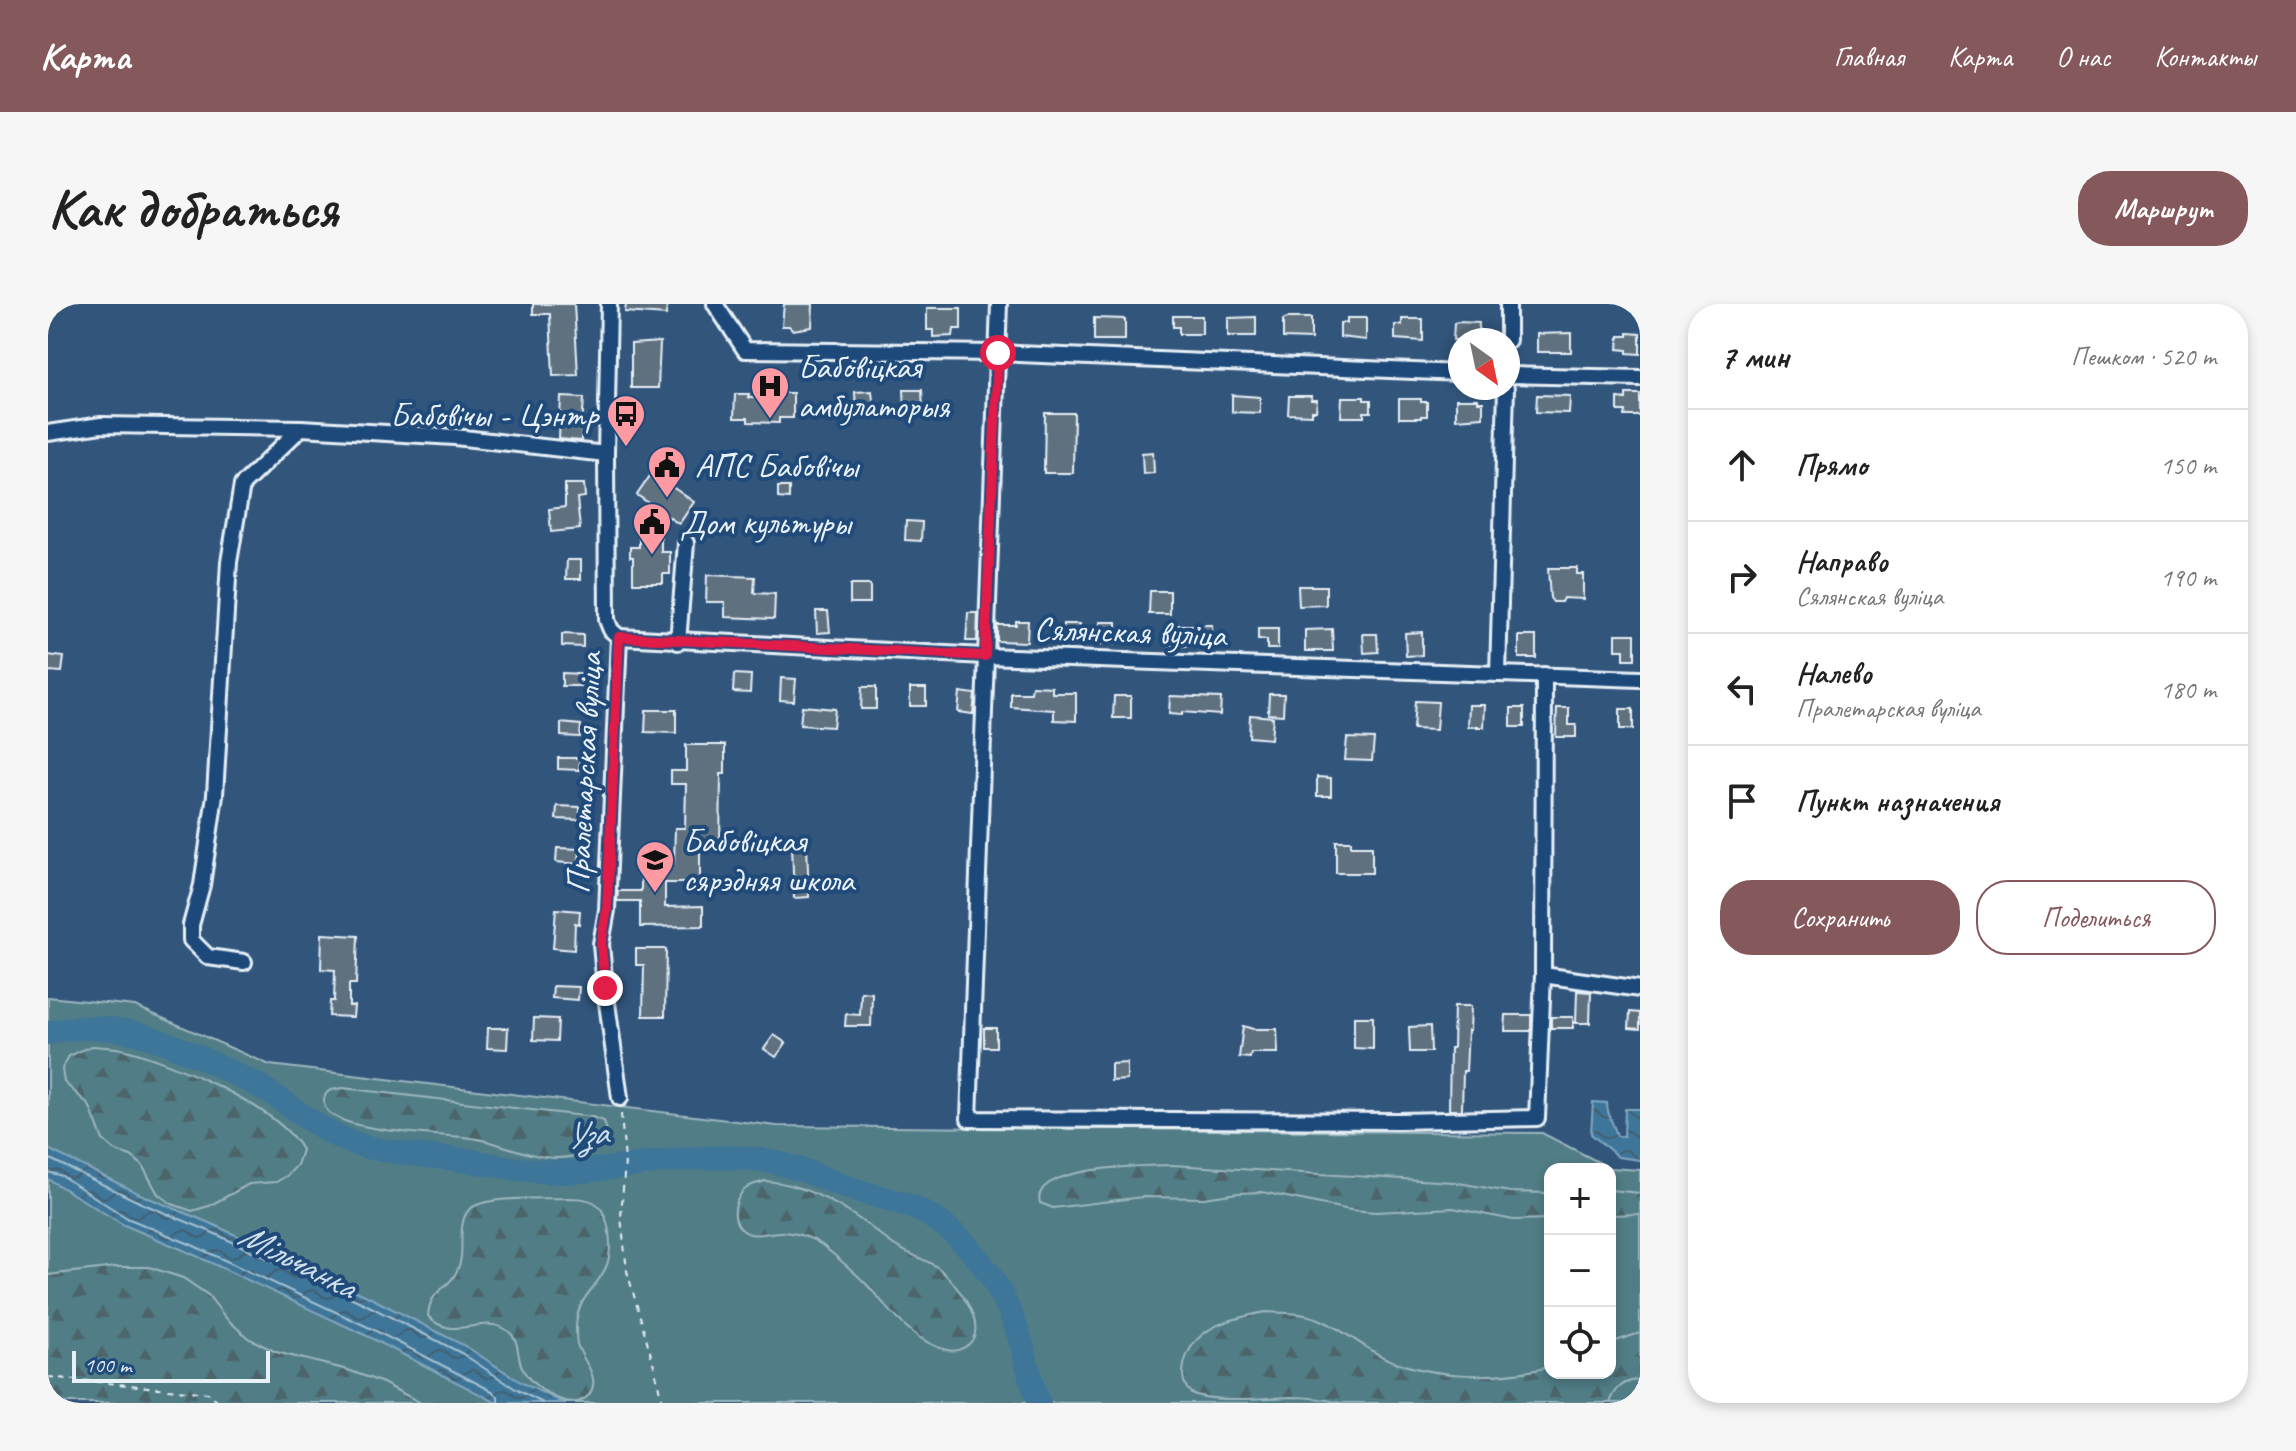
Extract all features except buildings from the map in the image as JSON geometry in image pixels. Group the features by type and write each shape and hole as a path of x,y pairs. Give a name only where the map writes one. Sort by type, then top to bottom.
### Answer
{"street":[{"name":"Пралетарская вуліца","path":"609,304 607,620 611,630 619,637 607,910 601,944 620,1098"},
{"path":"715,304 745,350 998,353 1448,372"},
{"path":"999,304 969,1119 1399,1121 1537,1118 1543,975 1544,675"},
{"path":"1508,304 1508,328"},
{"path":"1520,375 1640,378"},
{"path":"1498,674 1506,400"},
{"path":"48,433 101,425 301,428 455,437 606,454"},
{"path":"244,962 208,957 191,940 191,925 202,885 215,795 229,562 242,485 301,428"},
{"path":"678,642 686,543"},
{"name":"Сялянская вуліца","path":"619,637 985,656 1640,679"},
{"path":"1543,975 1640,989"}],"path":[{"path":"620,1098 625,1161 621,1217 627,1271 662,1403"},
{"path":"48,1377 208,1393 219,1403"}],"green space":[{"path":"48,997 135,1006 270,1065 777,1126 1542,1133 1600,1163 1544,1163 1544,1379 1616,1379 1616,1168 1640,1170 1640,1403 1050,1403 1030,1340 1004,1281 970,1237 940,1214 904,1195 774,1153 771,1171 900,1211 945,1237 962,1252 976,1270 1007,1328 1031,1403 48,1403"},
{"path":"91,1046 122,1049 166,1063 248,1102 290,1134 302,1150 297,1165 276,1182 249,1184 209,1206 192,1211 172,1204 158,1194 142,1165 103,1140 89,1105 64,1082 62,1069 69,1056"},
{"path":"343,1088 592,1117 604,1121 607,1131 599,1144 579,1155 545,1157 472,1138 387,1130 342,1120 328,1111 324,1100 328,1092"},
{"path":"1172,1165 1453,1182 1510,1192 1544,1193 1544,1219 1513,1220 1453,1208 1376,1212 1350,1210 1262,1192 1204,1198 1143,1197 1053,1208 1040,1203 1042,1190 1053,1181 1117,1167"},
{"path":"765,1181 792,1185 830,1201 886,1240 937,1267 960,1291 972,1314 974,1335 969,1344 950,1351 923,1340 903,1324 852,1270 813,1240 788,1233 753,1234 742,1230 735,1215 738,1199 748,1187"},
{"path":"1616,1191 1640,1193 1640,1214 1616,1215"},
{"path":"577,1198 595,1203 600,1208 610,1243 606,1267 577,1316 577,1344 593,1382 589,1395 576,1402 552,1396 532,1381 523,1370 517,1344 508,1331 489,1325 448,1327 428,1316 432,1300 453,1278 459,1265 462,1228 468,1211 486,1202 499,1200"},
{"path":"116,1267 149,1267 183,1278 208,1295 226,1318 248,1338 276,1352 348,1370 383,1383 421,1403 48,1403 48,1275"},
{"path":"1266,1312 1314,1317 1385,1358 1424,1370 1488,1375 1544,1368 1544,1379 1616,1379 1616,1341 1640,1333 1640,1380 1621,1386 1610,1403 1341,1403 1298,1397 1225,1399 1191,1393 1183,1376 1188,1352 1205,1333 1240,1317"}],"water":[{"path":"1593,1102 1607,1103 1617,1136 1624,1136 1625,1109 1640,1109 1640,1160 1618,1157 1591,1134"},
{"path":"48,1149 144,1196 369,1297 467,1347 522,1383 564,1403 497,1403 367,1336 124,1225 48,1179"}],"waterway":[{"name":"Уза","path":"48,1033 91,1028 151,1037 251,1082 336,1136 376,1149 554,1172 716,1157 752,1159 806,1171 849,1188 896,1201 938,1221 984,1267 1015,1324 1039,1403"}],"place":[{"name":"Бабовіцкая амбулаторыя","path":"770,420"},
{"name":"Бабовічы - Цэнтр","path":"626,448"},
{"name":"АПС Бабовічы","path":"667,499"},
{"name":"Дом культуры","path":"652,556"},
{"name":"Бабовіцкая сярэдняя школа","path":"655,894"}],"route":[{"path":"605,988 601,944 607,910 619,637 985,656 998,353"}],"water label":[{"name":"Мільчанка","path":"298,1259"}]}
